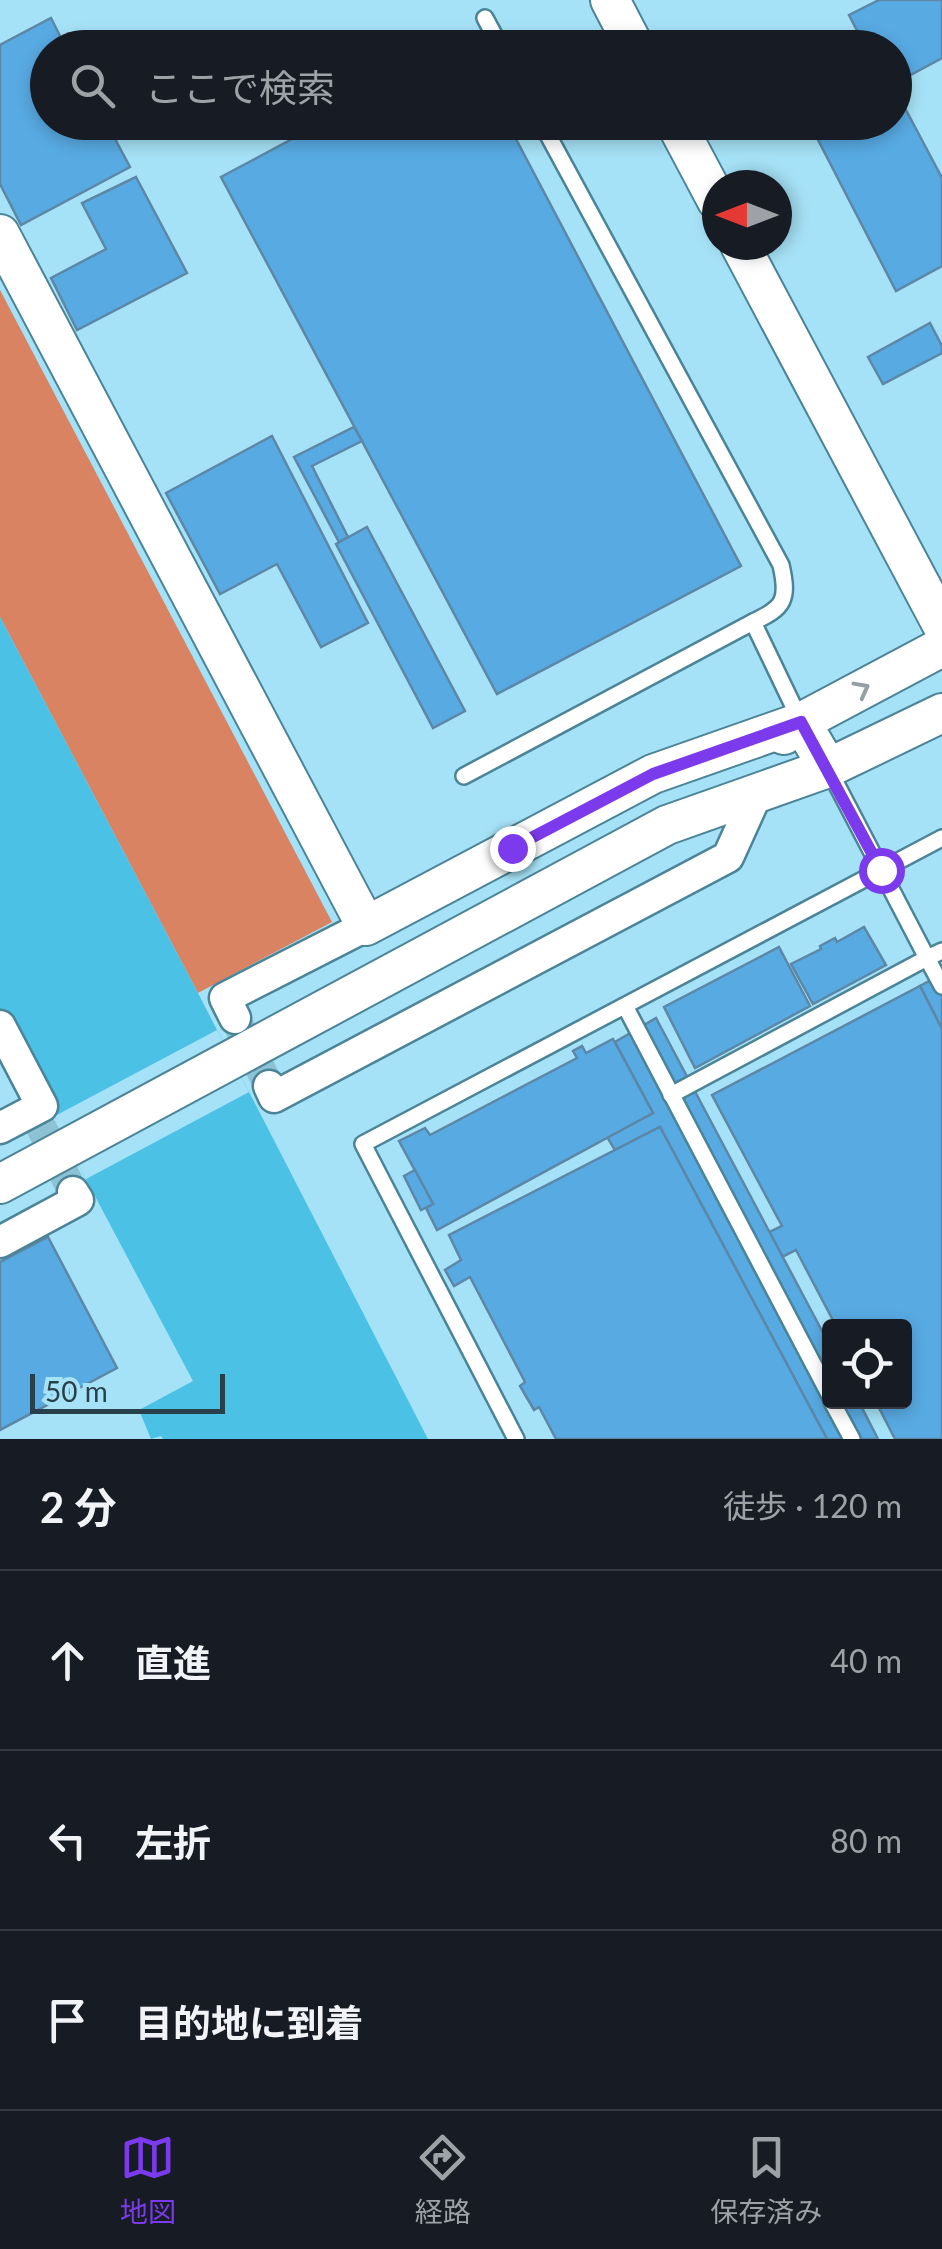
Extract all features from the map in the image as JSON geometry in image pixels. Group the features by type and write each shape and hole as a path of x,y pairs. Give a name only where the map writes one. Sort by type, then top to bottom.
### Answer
{"street":[{"path":"610,0 626,30"},
{"path":"684,140 702,173"},
{"path":"0,234 366,926"},
{"path":"748,260 942,625"},
{"path":"235,1018 225,998 653,774 801,722 942,647"},
{"path":"0,1184 667,825 828,768 942,713"},
{"path":"801,722 828,768"},
{"path":"667,825 801,722"},
{"path":"269,1086 274,1096 728,857 757,793"},
{"path":"0,1026 42,1106 36,1117 0,1128"},
{"path":"0,1242 78,1200 74,1192"}],"lane":[{"path":"485,18 491,30"},
{"path":"464,776 776,612 783,599 781,565 551,140"},
{"path":"753,622 801,722"},
{"path":"828,768 881,870 934,954 942,986"},
{"path":"516,1439 363,1144 942,838"},
{"path":"672,1095 934,954"},
{"path":"625,1006 822,1382"},
{"path":"836,1409 852,1439"}],"shaded area":[{"path":"0,290 332,922 198,993 0,617"}],"water":[{"path":"0,617 428,1439 151,1439 139,1410 193,1381 0,1017"}],"pier":[{"path":"217,1030 249,1092 86,1179 53,1117"}],"building":[{"path":"879,0 942,0 942,58 912,74 912,30 857,30 849,15"},
{"path":"51,18 57,30 30,30 30,140 116,140 130,167 21,225 0,184 0,45"},
{"path":"912,121 942,178 942,266 896,291 818,140 912,140"},
{"path":"290,140 516,140 741,566 497,694 221,177"},
{"path":"136,177 187,273 77,330 51,278 106,249 82,203"},
{"path":"930,323 942,353 883,384 868,357"},
{"path":"354,427 362,441 312,466 348,537 339,542 294,457"},
{"path":"272,436 368,623 321,647 277,564 220,594 166,493"},
{"path":"367,527 465,711 433,728 336,544"},
{"path":"864,927 886,965 813,1004 791,964 835,938 837,942"},
{"path":"779,947 810,1006 695,1068 664,1007"},
{"path":"942,974 942,1029 920,986"},
{"path":"920,986 942,1029 942,1439 895,1439 880,1409 912,1409 912,1319 832,1319 796,1250 782,1257 769,1232 782,1226 712,1095"},
{"path":"656,1018 822,1331 822,1409 863,1409 878,1439 827,1439 660,1127 615,1150 607,1137 653,1113 615,1042"},
{"path":"613,1039 653,1113 437,1230 426,1208 433,1204 399,1141 425,1128 430,1135 577,1058 573,1051 582,1046 586,1053"},
{"path":"660,1127 827,1439 556,1439 539,1407 534,1410 520,1386 525,1382 470,1277 454,1286 445,1270 461,1260 449,1235"},
{"path":"415,1170 433,1204 421,1210 404,1176"},
{"path":"48,1237 117,1368 0,1430 0,1262"}],"tunnel":[{"path":"235,1018 269,1086"},
{"path":"39,1123 73,1192"}],"route":[{"path":"512,848 653,774 801,722 881,870"}]}
